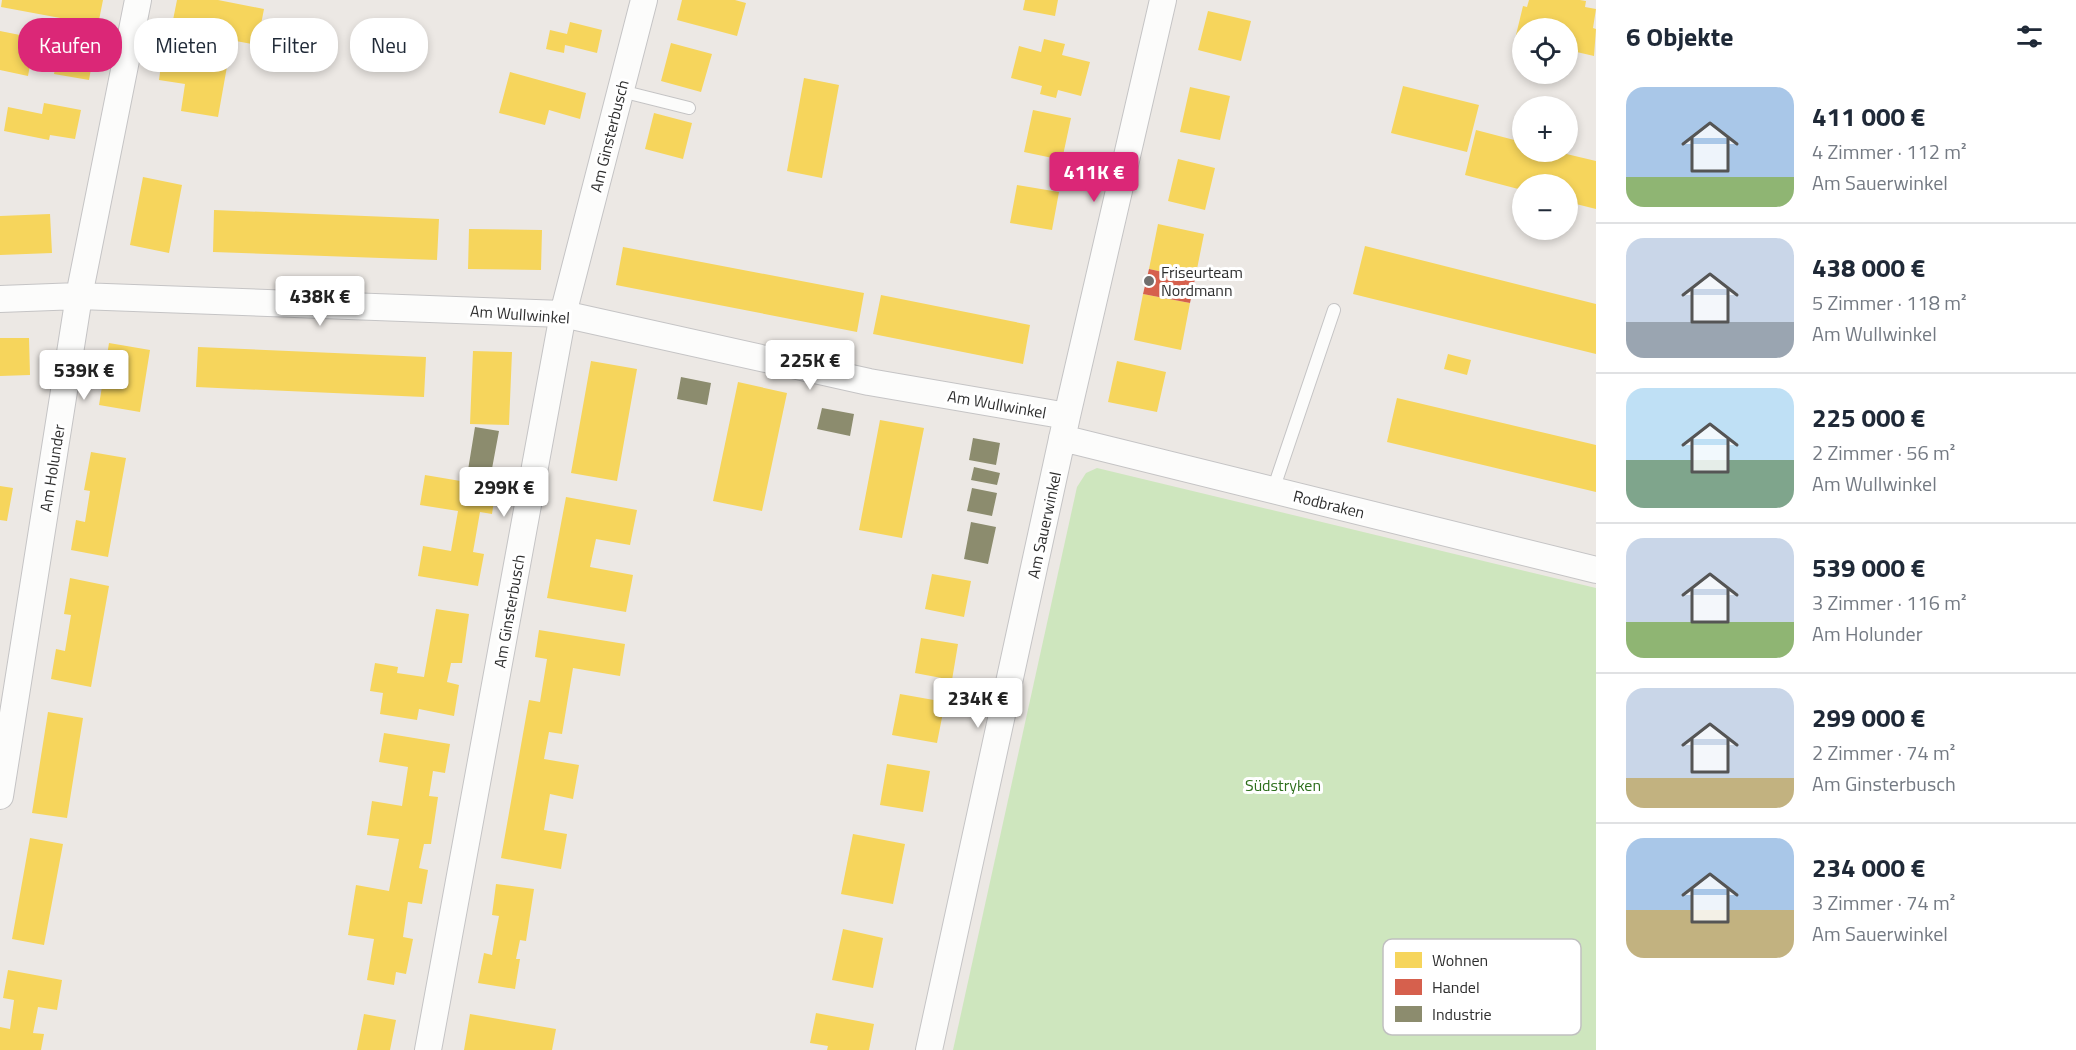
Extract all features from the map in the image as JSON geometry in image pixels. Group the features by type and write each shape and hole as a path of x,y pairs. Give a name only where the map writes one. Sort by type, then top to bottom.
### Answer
{"street":[{"name":"Am Holunder","path":"0,796 79,296 138,0"},
{"name":"Am Ginsterbusch","path":"428,1050 564,314 644,0"},
{"name":"Am Sauerwinkel","path":"929,1050 1065,427 1163,0"},
{"name":"Am Wullwinkel","path":"0,299 79,296 564,314 1065,427"},
{"name":"Rodbraken","path":"1065,427 1273,490 1596,570"}],"lane":[{"path":"621,91 689,108"},
{"path":"1273,490 1334,310"}],"green space":[{"name":"Südstryken","path":"1097,468 1596,588 1596,1050 953,1050 1077,487 1086,473"}],"building: Wohnen":[{"path":"2,0 103,0 99,18 60,18 1,7"},
{"path":"177,0 218,0 264,9 262,18 250,18 250,44 238,41 238,18 173,18"},
{"path":"682,0 735,0 746,3 737,36 677,20"},
{"path":"1025,0 1058,0 1055,16 1023,10"},
{"path":"1529,0 1586,1 1585,7 1596,9 1593,28 1596,29 1594,56 1578,52 1578,18 1520,18 1523,6 1527,7"},
{"path":"1208,11 1251,21 1241,61 1198,50"},
{"path":"570,22 602,30 597,53 565,45 564,53 546,49 550,30 567,34"},
{"path":"0,31 18,35 18,72 29,72 28,76 0,70"},
{"path":"1044,39 1065,44 1062,55 1090,62 1081,96 1058,90 1056,98 1040,94 1042,86 1011,78 1019,46 1041,52"},
{"path":"671,43 712,54 701,92 661,81"},
{"path":"54,72 90,72 89,80 54,74"},
{"path":"160,72 226,72 218,117 181,111 185,84 159,80"},
{"path":"510,72 586,93 580,119 549,110 545,125 499,113"},
{"path":"804,78 839,85 822,178 787,171"},
{"path":"1403,86 1479,105 1467,152 1391,133"},
{"path":"1190,87 1230,96 1220,140 1180,132"},
{"path":"44,103 81,110 75,139 50,135 49,140 4,131 8,107 42,114"},
{"path":"1033,110 1071,118 1062,160 1024,152"},
{"path":"654,113 692,123 683,159 645,149"},
{"path":"1476,130 1512,139 1512,162 1578,162 1578,157 1596,161 1596,209 1578,204 1578,174 1512,174 1512,187 1465,175"},
{"path":"1178,159 1215,168 1205,210 1168,201"},
{"path":"143,177 182,185 169,253 130,245"},
{"path":"1017,185 1059,192 1052,230 1010,223"},
{"path":"214,210 439,219 437,260 213,252"},
{"path":"50,214 52,253 0,255 0,216"},
{"path":"1158,224 1204,234 1195,279 1149,269"},
{"path":"469,229 542,230 541,270 468,269"},
{"path":"1365,246 1596,304 1596,354 1353,294"},
{"path":"623,247 864,293 857,332 616,285"},
{"path":"1143,294 1190,303 1181,350 1134,340"},
{"path":"881,295 1030,325 1023,364 873,334"},
{"path":"0,338 29,338 30,375 0,376"},
{"path":"109,343 150,350 140,412 99,405"},
{"path":"198,347 426,357 424,397 196,387"},
{"path":"473,351 512,352 509,425 470,424"},
{"path":"1448,354 1471,360 1467,375 1444,369"},
{"path":"591,361 637,369 617,481 571,473"},
{"path":"1117,361 1166,372 1157,412 1108,402"},
{"path":"738,382 787,393 762,511 713,501"},
{"path":"1397,398 1596,445 1596,492 1387,442"},
{"path":"880,420 924,428 902,538 859,530"},
{"path":"91,452 126,458 108,557 71,550 76,520 85,522 90,491 84,490"},
{"path":"425,475 496,487 492,514 480,512 473,552 484,554 478,586 418,576 423,546 451,551 458,511 420,505"},
{"path":"0,486 13,488 7,521 0,520"},
{"path":"566,497 637,510 630,545 596,539 590,567 633,575 626,612 547,598"},
{"path":"932,574 971,581 964,617 925,609"},
{"path":"70,578 109,586 91,687 51,679 56,649 65,651 71,615 64,614"},
{"path":"436,609 469,614 462,663 451,663 447,682 459,685 454,716 419,709 417,720 380,714 383,693 370,691 375,663 398,667 397,673 424,677"},
{"path":"539,630 625,644 620,676 573,668 562,734 549,732 544,759 579,765 573,799 550,794 544,830 567,834 561,869 501,858 529,700 540,702 547,659 535,657"},
{"path":"921,638 958,644 952,680 915,673"},
{"path":"900,694 945,702 937,743 892,735"},
{"path":"48,712 83,718 67,818 32,813"},
{"path":"384,733 450,744 445,773 433,771 429,796 438,797 431,844 424,844 419,868 428,870 422,904 408,902 403,937 413,939 406,974 396,972 394,985 367,980 374,939 348,935 356,885 389,891 399,839 367,835 372,801 402,806 408,767 379,762"},
{"path":"887,764 930,771 923,812 880,805"},
{"path":"853,834 905,844 893,904 841,894"},
{"path":"30,838 63,844 44,945 12,939"},
{"path":"496,884 534,889 526,941 520,940 516,959 520,959 515,989 478,983 484,953 492,955 499,916 492,915"},
{"path":"843,929 883,938 873,988 832,980"},
{"path":"8,970 62,980 57,1010 38,1007 33,1033 44,1034 41,1050 0,1050 0,1027 10,1029 14,1000 3,998"},
{"path":"816,1013 874,1024 869,1050 827,1050 828,1046 810,1043"},
{"path":"364,1014 396,1020 390,1050 357,1050"},
{"path":"470,1014 556,1029 552,1050 464,1050"}],"building: Handel":[{"path":"1149,269 1195,279 1190,303 1143,294"}],"building: Industrie":[{"path":"681,377 711,383 707,405 677,399"},
{"path":"822,408 854,414 850,436 817,429"},
{"path":"475,427 499,431 491,474 468,470"},
{"path":"973,438 1000,443 996,465 969,460"},
{"path":"974,467 1000,473 997,485 971,480"},
{"path":"972,488 997,493 992,516 967,511"},
{"path":"971,522 996,527 988,564 964,559"}],"place":[{"name":"Friseurteam Nordmann","path":"1149,281"}]}
